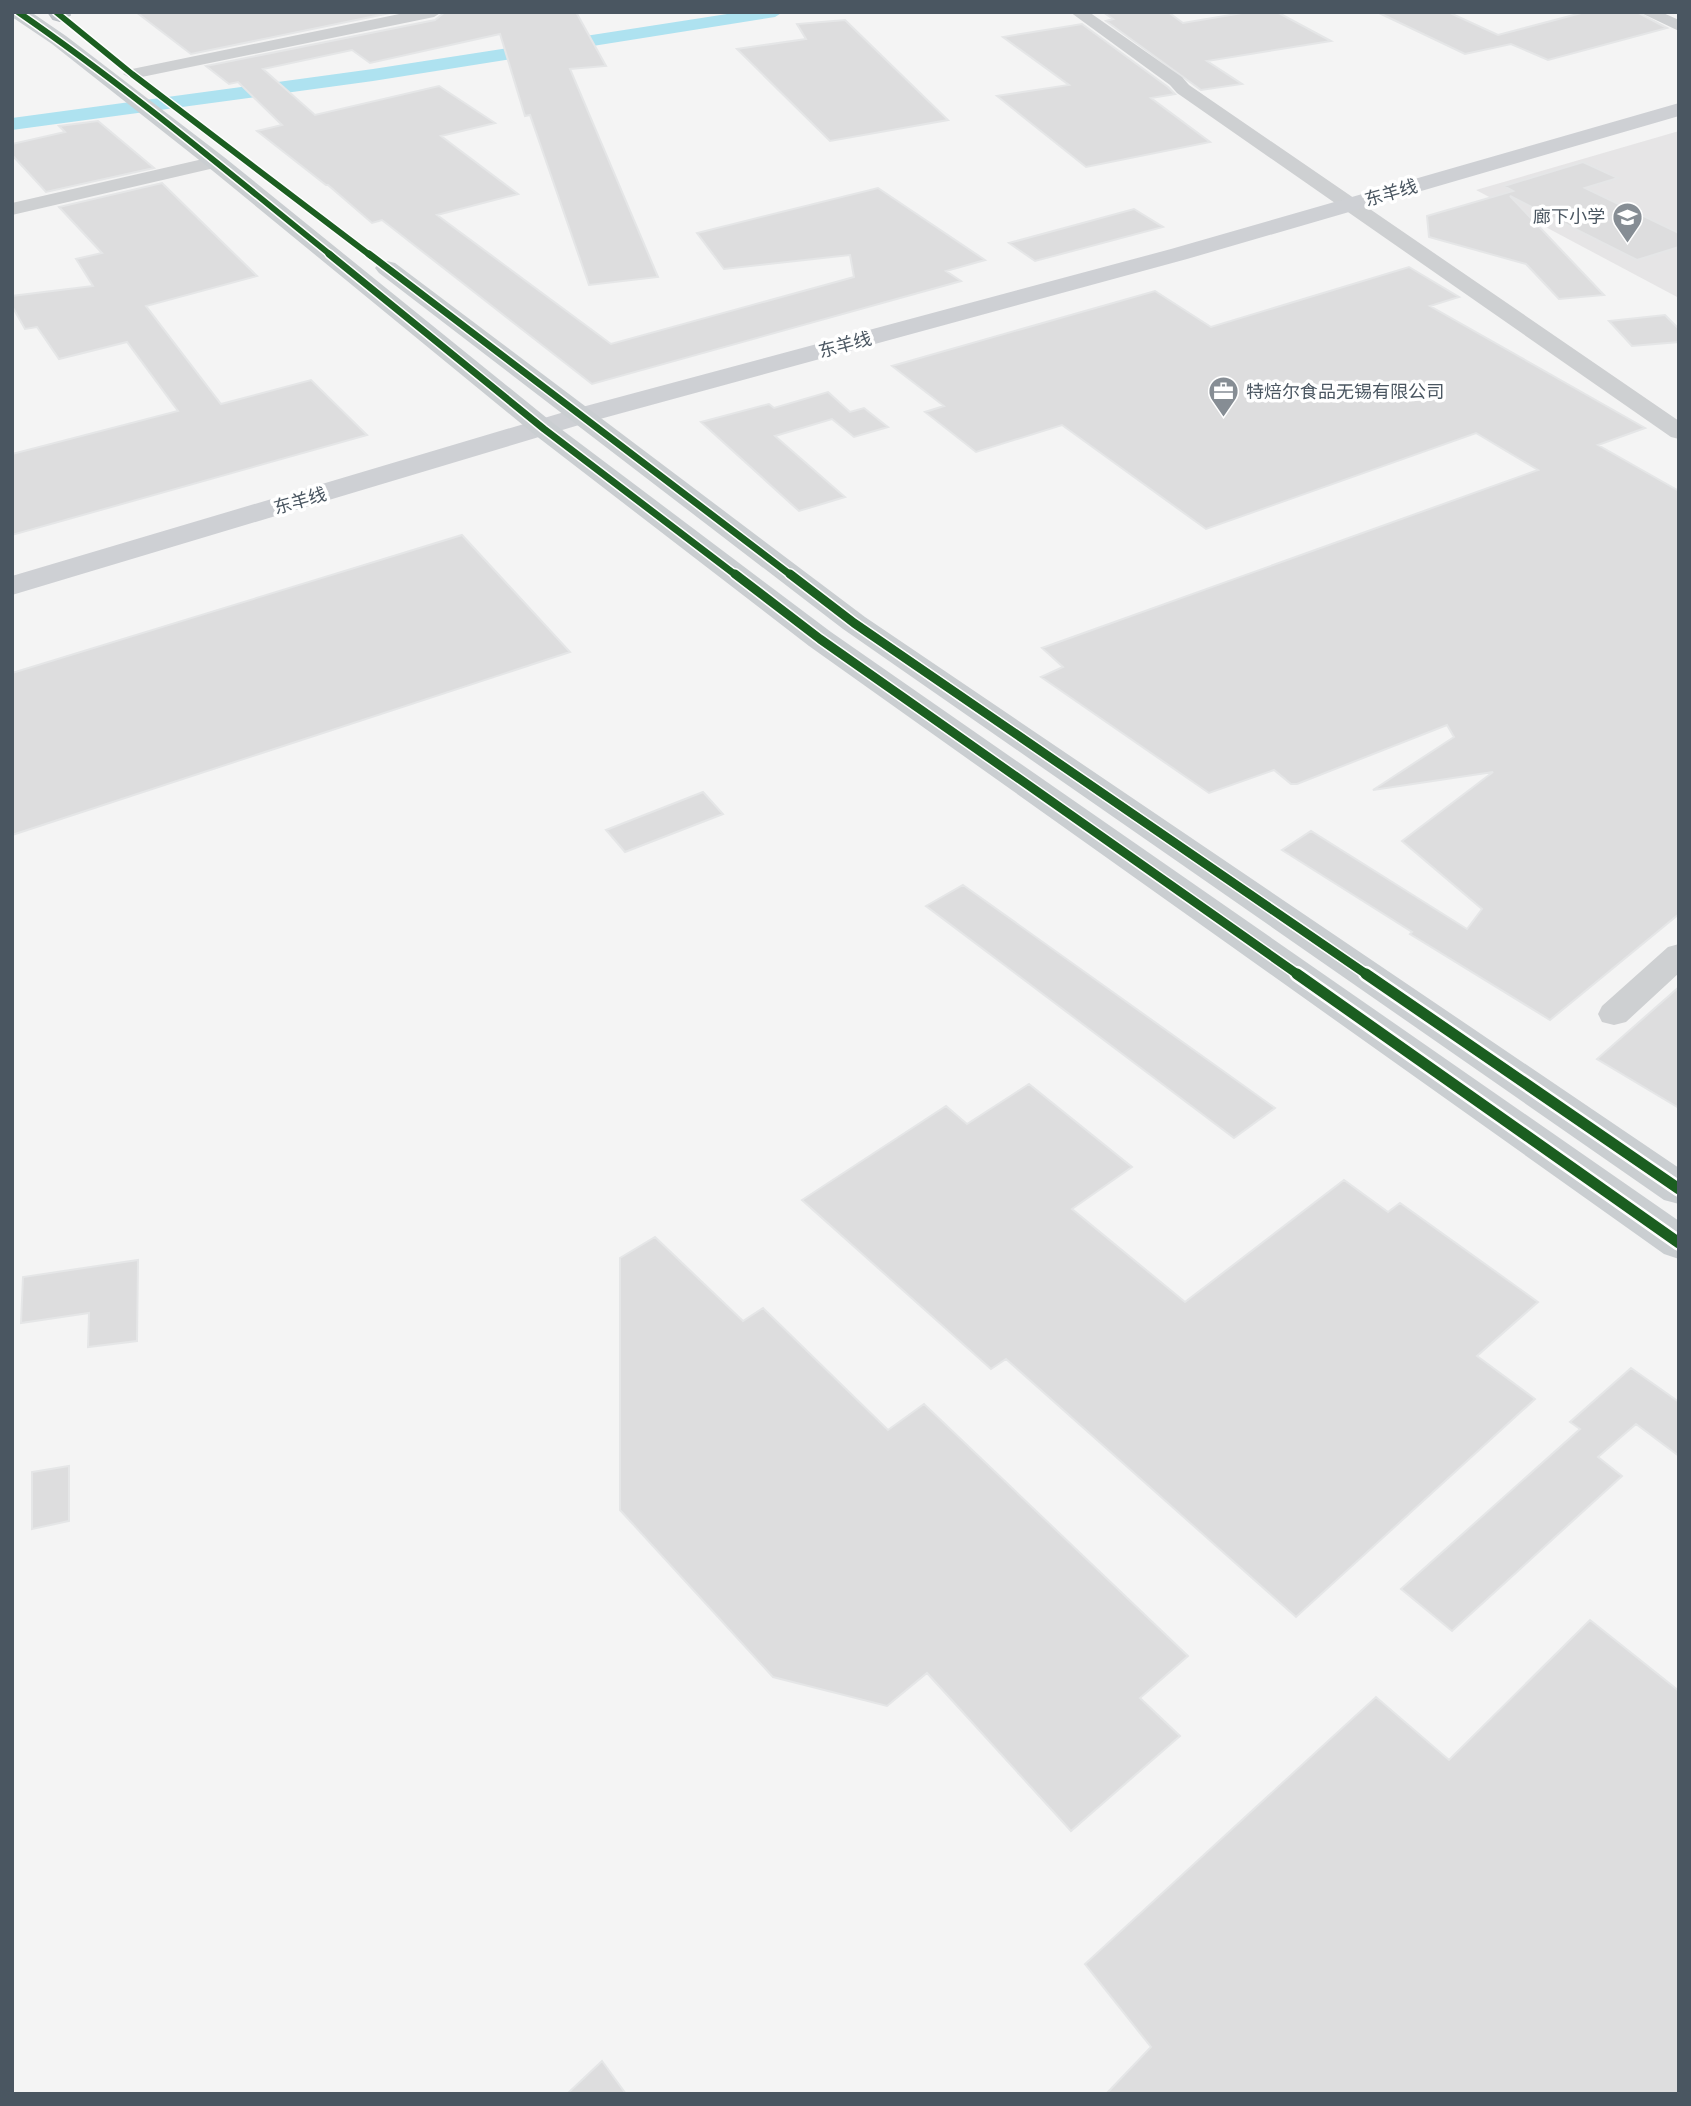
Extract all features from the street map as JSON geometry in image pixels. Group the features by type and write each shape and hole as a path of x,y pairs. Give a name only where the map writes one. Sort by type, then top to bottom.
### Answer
{"main road":[{"path":"18,12 160,107 580,416 853,623 1679,1189"},
{"path":"57,13 132,74 160,107 216,162 544,429 820,639 1679,1243"},
{"name":"东羊线","path":"12,586 544,429 580,416 1165,258 1679,109"}],"street":[{"path":"132,74 434,12"},
{"path":"1078,12 1350,205 1679,432"},
{"path":"1647,12 1679,26"},
{"path":"12,209 216,162"},
{"path":"1614,1014 1679,955"}],"shaded area":[{"name":"廊下小学","path":"1679,131 1679,298 1476,190"}],"building":[{"path":"136,12 395,12 191,54"},
{"path":"445,12 576,12 606,66 570,69 658,277 589,285 530,115 525,116 500,34 370,63 352,50 263,69 315,115 439,86 495,123 441,136 518,194 437,215 611,344 854,277 850,255 724,269 697,233 878,188 985,260 946,271 961,281 592,384 382,220 372,223 328,185 257,131 282,125 238,82 229,84 206,66 435,20"},
{"path":"1103,12 1168,12 1183,23 1248,12 1277,12 1331,41 1207,61 1242,84 1201,90 1106,21 1113,19"},
{"path":"1377,12 1448,12 1498,35 1585,12 1637,12 1667,28 1548,60 1511,44 1465,54"},
{"path":"845,20 948,120 830,141 737,49 806,39 797,24"},
{"path":"1082,24 1168,87 1175,94 1151,98 1210,142 1086,167 997,96 1069,85 1003,37"},
{"path":"98,121 154,168 46,192 12,155 12,144 65,132 59,126"},
{"path":"1583,162 1618,178 1585,188 1679,233 1679,247 1637,260 1510,196 1604,295 1559,299 1526,264 1429,237 1427,216 1513,191 1504,186"},
{"path":"162,183 257,276 146,306 221,404 311,380 367,435 12,535 12,454 178,411 127,342 59,359 37,327 25,329 12,306 12,296 93,286 76,259 102,253 59,207"},
{"path":"1134,209 1163,227 1035,261 1009,243"},
{"path":"1409,267 1459,297 1430,306 1645,428 1598,445 1679,491 1679,914 1550,1020 1410,934 1412,932 1282,850 1311,831 1467,929 1482,909 1402,841 1493,772 1373,790 1454,737 1447,725 1297,784 1291,784 1274,770 1209,793 1041,677 1063,667 1042,648 1538,470 1476,433 1206,529 1062,425 976,452 925,412 944,406 892,366 1155,291 1211,327"},
{"path":"1665,315 1679,329 1679,342 1632,346 1609,321"},
{"path":"828,392 850,412 864,408 888,427 854,437 832,419 775,436 845,497 799,511 701,422 769,404 774,408"},
{"path":"462,535 570,652 12,835 12,673"},
{"path":"703,792 723,814 625,852 606,830"},
{"path":"963,885 1275,1108 1234,1138 926,906"},
{"path":"1679,987 1679,1108 1597,1059"},
{"path":"1029,1084 1132,1167 1072,1209 1185,1302 1344,1180 1388,1212 1400,1203 1538,1302 1477,1356 1535,1399 1296,1617 1006,1359 991,1369 802,1200 946,1106 967,1124"},
{"path":"655,1237 743,1321 763,1308 888,1430 924,1404 1188,1656 1140,1698 1180,1736 1071,1831 927,1673 887,1706 773,1677 620,1510 620,1258"},
{"path":"138,1260 137,1341 88,1347 89,1313 21,1323 23,1277"},
{"path":"1631,1368 1679,1402 1679,1456 1636,1424 1598,1457 1622,1476 1452,1631 1401,1589 1580,1429 1570,1422"},
{"path":"69,1466 69,1521 32,1529 32,1472"},
{"path":"1590,1620 1679,1691 1679,2094 1106,2094 1151,2047 1085,1964 1376,1697 1449,1760"},
{"path":"602,2061 626,2094 567,2094"}],"waterway":[{"path":"12,124 373,75 775,12"}],"cycle path":[{"path":"18,12 59,40 216,162 544,429 820,639 1679,1243"},
{"path":"56,12 132,74 854,623 1679,1189"}],"place":[{"name":"廊下小学","path":"1628,244"},
{"name":"特焙尔食品无锡有限公司","path":"1223,419"}]}
